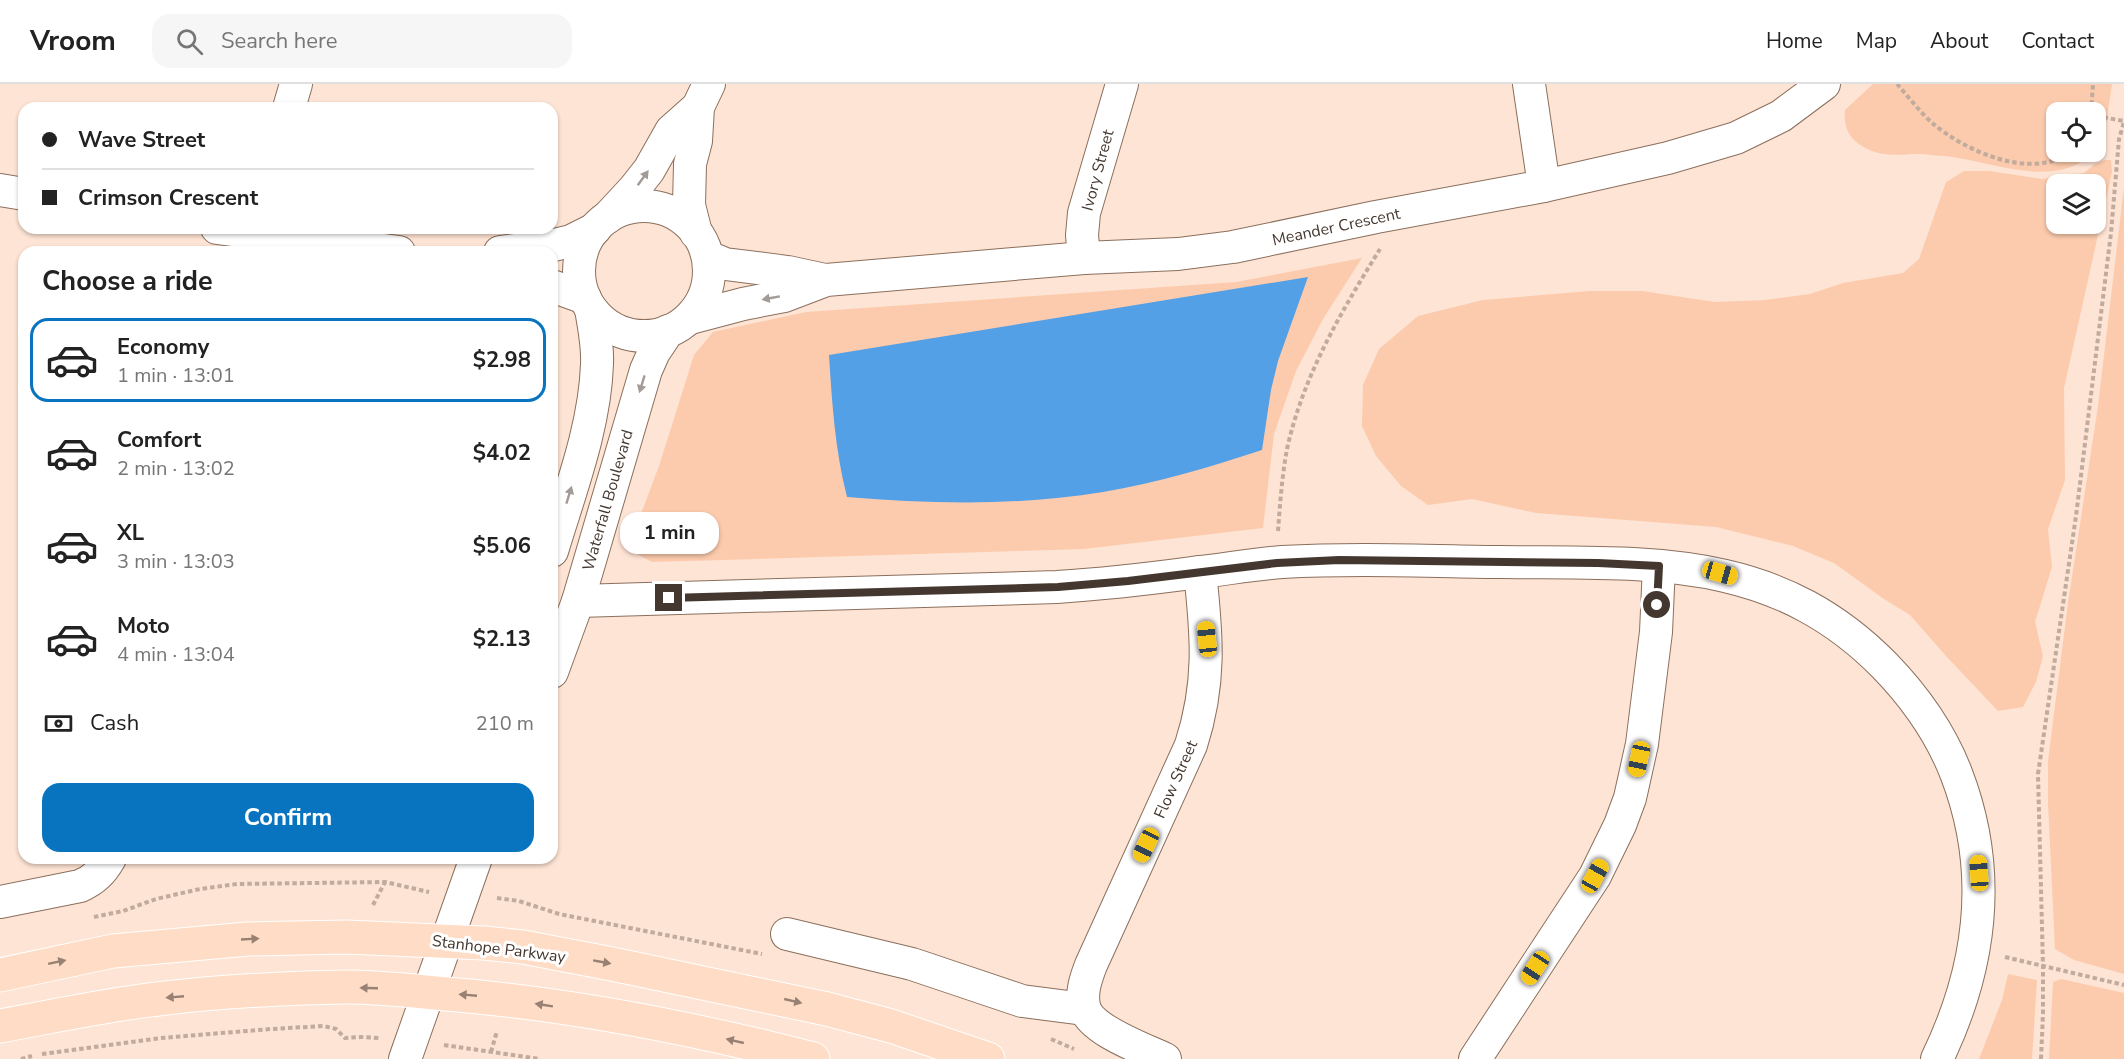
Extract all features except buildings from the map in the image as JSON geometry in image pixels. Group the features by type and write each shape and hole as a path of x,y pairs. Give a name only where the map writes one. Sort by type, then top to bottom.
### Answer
{"main road":[{"name":"Stanhope Parkway","path":"0,975 113,951 248,939 346,937 446,940 523,947 766,995 891,1026 988,1059"},
{"path":"0,1026 153,1000 225,993 348,987 507,999 683,1030 813,1059"}],"street":[{"path":"292,102 296,84"},
{"name":"Ivory Street","path":"1084,258 1082,235 1084,213 1122,84"},
{"path":"1529,84 1544,186"},
{"name":"Meander Crescent","path":"679,325 712,310 784,296 826,280 873,274 1084,258 1178,254 1233,247 1376,217 1544,186 1668,158 1736,138 1781,116 1824,84"},
{"path":"558,530 588,428 595,386 597,349 588,304 581,287 580,262 588,239 634,189 649,170 671,131 704,96"},
{"path":"558,289 588,304 609,326 632,335 644,336 679,325 704,296 708,283 702,245 689,205 688,187 690,164 704,96"},
{"path":"0,190 18,193"},
{"path":"554,246 572,241 626,209 652,207 677,215 702,245"},
{"path":"248,238 334,246"},
{"name":"Meander Crescent","path":"702,245 725,264 788,272 826,280"},
{"name":"Waterfall Boulevard","path":"558,656 578,601 646,370 654,352 679,325"},
{"path":"578,601 1058,587 1277,563 1339,560 1598,563 1659,566 1720,573 1753,582 1815,610 1845,630 1873,654 1916,702 1935,729 1963,791 1977,856 1980,891 1975,950 1965,988 1937,1059"},
{"path":"1475,1059 1595,876 1620,825 1630,798 1642,744 1656,632 1659,566"},
{"name":"Flow Street","path":"1084,1009 1083,994 1091,965 1198,725 1203,706 1207,651 1200,572"},
{"path":"0,902 80,886 91,881 106,864"},
{"path":"405,1059 474,864"},
{"path":"787,934 912,964 1022,1001 1084,1009 1103,1029 1165,1059"}],"path":[{"path":"1897,84 1930,121 1955,140 1982,153 2017,163 2048,162"},
{"path":"2092,102 2093,84"},
{"path":"2041,1059 2043,966 2038,774 2076,516 2111,233 2119,139 2124,121 2106,118"},
{"path":"1277,563 1282,480 1287,449 1318,356 1333,327 1383,246 1376,217"},
{"path":"93,918 123,911 156,898 237,884 385,882 418,891"},
{"path":"372,907 385,882"},
{"path":"512,900 536,908"},
{"path":"2002,957 2124,985"},
{"path":"21,1059 111,1044 222,1032 324,1026 336,1029 345,1038 361,1037"},
{"path":"491,1052 497,1031"},
{"path":"460,1046 540,1059"}],"shaded area":[{"path":"1873,84 2112,84 2106,125 2106,102 2046,102 2046,162 2082,162 2061,170 2042,172 1945,156 1895,155 1872,151 1859,144 1850,135 1847,130 1845,110"},
{"path":"2111,160 2112,172 2106,199 2106,174 2077,174 2084,173 2095,164"},
{"path":"1964,171 1989,171 2046,178 2046,234 2098,234 2064,388 2065,480 2048,529 2052,567 2035,622 2043,656 2036,682 2023,707 1998,711 1910,615 1834,563 1793,546 1716,527 1536,513 1472,499 1428,505 1401,486 1376,456 1362,426 1363,385 1379,349 1418,316 1483,300 1590,291 1642,291 1715,302 1765,300 1810,294 1843,283 1903,273 1919,259 1946,182"},
{"path":"2124,187 2124,974 2074,960 2055,949 2048,761 2068,603 2098,406"},
{"path":"1362,258 1323,319 1296,371 1274,434 1263,528 1084,549 652,562 635,553 633,535 659,466 694,355 713,332 806,312 1236,282"},
{"path":"2008,974 2037,980 2032,1059 1979,1059 2002,1000"},
{"path":"2061,979 2124,993 2124,1059 2049,1059 2053,982"}],"water":[{"path":"1308,277 1278,361 1262,450 1163,479 1071,497 975,502 847,497 837,444 829,355"}],"route":[{"path":"669,598 1058,587 1277,563 1339,560 1598,563 1659,566 1657,605"}]}
